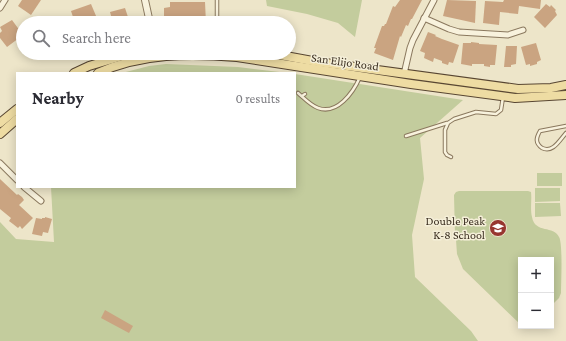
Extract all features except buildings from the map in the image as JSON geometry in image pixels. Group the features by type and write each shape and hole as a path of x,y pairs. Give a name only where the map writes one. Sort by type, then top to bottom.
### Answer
{"main road":[{"name":"San Elijo Road","path":"296,58 518,89 551,88 566,85"},
{"path":"76,72 89,66 109,60"},
{"name":"San Elijo Road","path":"101,72 139,60"},
{"name":"San Elijo Road","path":"255,60 360,77 503,97 516,98 566,95"},
{"path":"0,123 16,110"},
{"path":"0,134 16,120"}],"street":[{"path":"0,8 5,0"},
{"path":"145,0 148,16"},
{"path":"404,74 410,48 434,0"},
{"path":"424,18 459,32 508,35 523,30"},
{"path":"0,163 15,174"},
{"path":"25,188 41,201"}],"lane":[{"path":"217,0 217,16"},
{"path":"298,93 316,108 331,110 346,98 355,87 360,77"},
{"path":"406,136 448,123 454,119 476,112 496,114 501,110 503,97"},
{"path":"448,123 445,130 446,152 447,155 451,157"},
{"path":"566,126 540,131 536,138 537,143 542,148 550,150 566,134"}],"green space":[{"path":"266,0 362,0 355,37 338,23 307,14 267,6"},
{"path":"166,64 238,67 280,72 126,72 149,66"},
{"path":"296,74 463,100 420,138 424,179 412,235 415,277 471,331 478,341 0,341 0,222 16,239 54,242 51,188 296,188"},
{"path":"537,173 562,173 562,186 537,186"},
{"path":"535,188 560,188 560,201 535,202"},
{"path":"456,192 531,192 531,214 534,222 541,228 557,233 560,241 561,293 559,298 554,303 554,257 518,257 518,322 463,269 457,254 455,236 454,195"},
{"path":"535,203 560,203 561,216 535,217"}],"place":[{"name":"Double Peak K-8 School","path":"498,228"}]}
